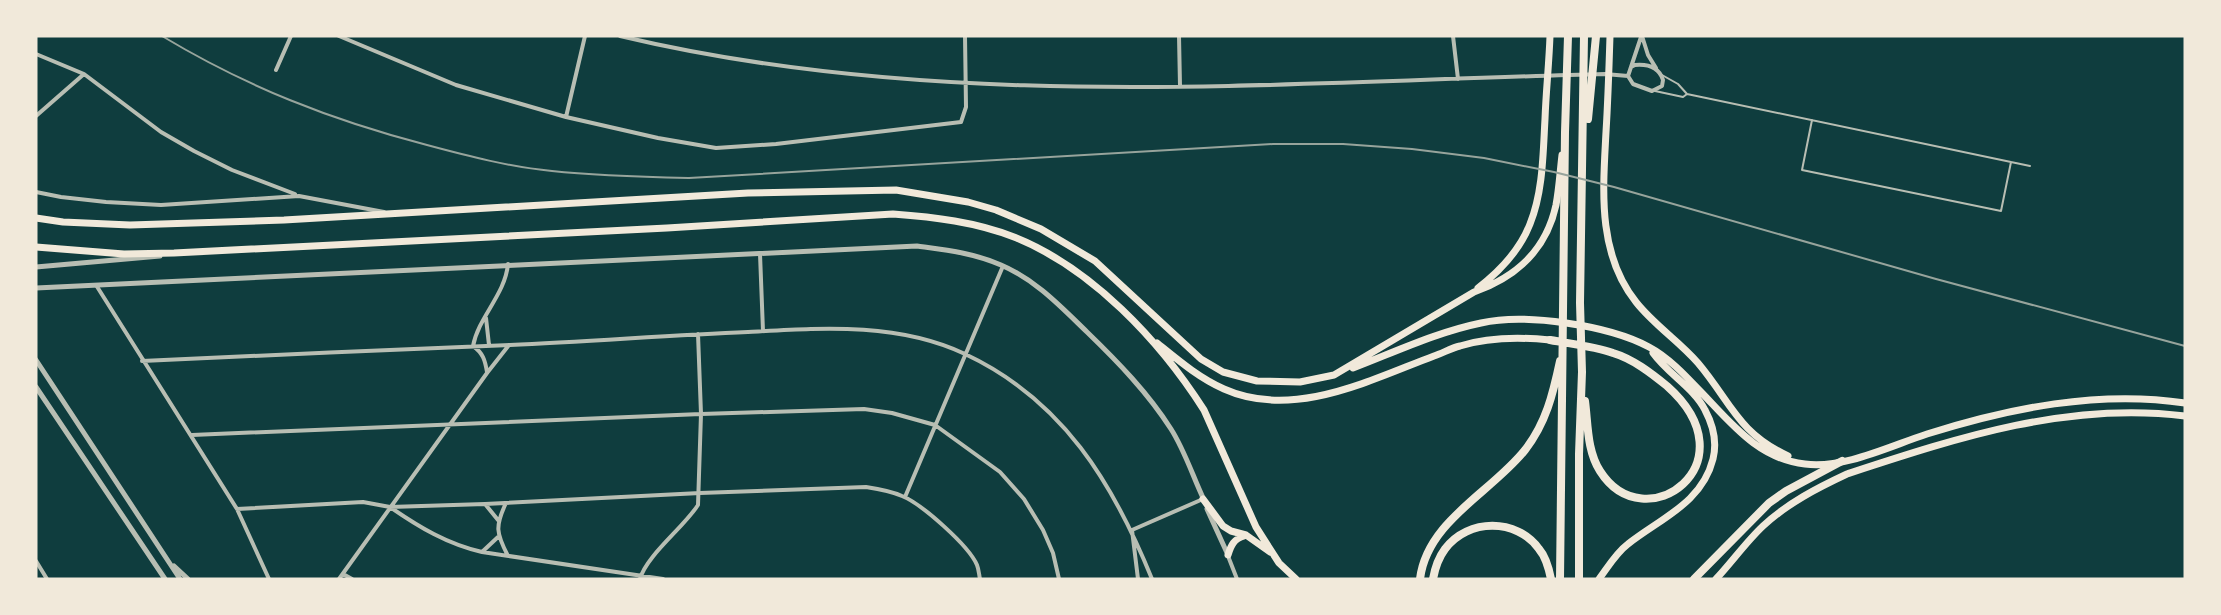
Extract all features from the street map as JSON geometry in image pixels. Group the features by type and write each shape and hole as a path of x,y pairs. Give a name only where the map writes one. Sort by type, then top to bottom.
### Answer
{"highway":[{"path":"1474,292 1512,256 1525,235 1534,211 1539,192 1550,36"},
{"path":"1560,579 1568,36"},
{"path":"1581,579 1579,454 1582,372 1580,303 1584,36"},
{"path":"1584,141 1590,105 1596,36"},
{"path":"1610,36 1604,219 1611,252 1621,279 1642,308 1698,364 1736,417 1751,433 1777,452 1803,464"},
{"path":"1334,375 1474,292 1507,277 1524,264 1536,250 1551,221 1556,205 1565,132"},
{"path":"36,218 63,222 130,225 284,220 575,202 896,190 943,197 996,210 1028,222 1071,245 1113,276 1201,359 1237,378 1300,382 1334,375 1451,331 1497,320 1537,320 1598,329 1648,347 1679,371 1754,445 1770,455 1803,464 1830,464 1928,434 2056,403 2122,399 2185,403"},
{"path":"36,247 114,253 174,253 893,214 971,224 1014,237 1036,247 1088,280 1146,334 1193,393 1208,416 1256,527 1279,563 1296,579"},
{"path":"1146,334 1207,381 1227,391 1252,398 1276,401 1303,399 1330,393 1460,345 1499,338 1550,340 1615,354 1643,367 1674,393 1690,411 1698,428 1700,448 1694,471 1679,488 1670,494 1655,498 1640,498 1628,494 1608,481 1594,459 1590,444 1582,372"},
{"path":"1420,579 1425,558 1440,532 1508,469 1539,430 1552,399 1564,345"},
{"path":"1599,579 1627,544 1662,521 1696,494 1704,483 1714,454 1714,436 1705,408 1648,347"},
{"path":"1716,579 1762,528 1801,497 1848,474 1902,456 2013,425 2060,416 2127,412 2185,416"},
{"path":"1694,579 1769,503 1786,491 1842,461"},
{"path":"1203,499 1223,526 1246,535 1273,554"},
{"path":"1433,579 1438,561 1454,539 1474,528 1487,525 1514,529 1529,538 1546,560 1551,579"},
{"path":"1228,555 1231,545 1237,538 1246,535"}],"street":[{"path":"276,70 291,36"},
{"path":"339,36 456,85 566,117 658,138 716,148 776,144 961,122 966,107 965,36"},
{"path":"566,117 585,36"},
{"path":"620,36 707,54 810,70 890,79 966,84 1074,87 1180,86 1619,74 1628,76 1633,84 1652,91 1662,86 1664,80 1648,55 1641,36 1628,76"},
{"path":"1179,36 1180,86"},
{"path":"1453,36 1458,79"},
{"path":"36,54 84,74 161,132 232,170 299,196 393,214"},
{"path":"1631,67 1643,64 1658,70"},
{"path":"36,116 84,74"},
{"path":"36,192 106,202 161,205 299,196"},
{"path":"36,288 917,246 980,256 1028,279 1050,296 1111,356 1151,401 1173,432 1237,579"},
{"path":"36,267 144,259 174,253"},
{"path":"760,253 763,331"},
{"path":"473,346 476,330 504,284 508,264"},
{"path":"905,497 1003,266"},
{"path":"95,284 237,510 268,579"},
{"path":"486,317 489,345"},
{"path":"142,361 763,331 822,329 889,331 929,341 964,354 1013,382 1042,404 1062,424 1093,463 1132,530 1152,579"},
{"path":"641,577 650,561 692,516 699,505 701,414 698,334"},
{"path":"339,579 509,345"},
{"path":"473,346 480,351 487,373"},
{"path":"36,360 180,579"},
{"path":"36,387 165,579"},
{"path":"192,435 701,414 864,409 892,413 935,425 1000,472 1024,499 1043,530 1053,553 1059,579"},
{"path":"72,439 83,431"},
{"path":"237,510 363,502 390,507 485,504 866,486 887,490 905,497 932,517 966,548 977,564 980,579"},
{"path":"1132,530 1203,499"},
{"path":"506,503 498,520 498,537 508,556"},
{"path":"485,504 498,520"},
{"path":"390,507 428,532 462,548 663,579"},
{"path":"1132,530 1138,579"},
{"path":"139,539 149,531"},
{"path":"482,552 498,537"},
{"path":"36,561 47,579"},
{"path":"169,562 188,579"},
{"path":"343,573 352,579"}],"lane":[{"path":"1662,75 1678,84 1687,94 2030,166"},
{"path":"1652,91 1683,97 1687,94"},
{"path":"1812,120 1802,170 2001,212 2011,162"}],"railway":[{"path":"162,36 258,86 357,125 489,161 569,173 689,178 1273,144 1343,144 1412,149 1484,158 1614,187 1936,279 2185,346"}]}
